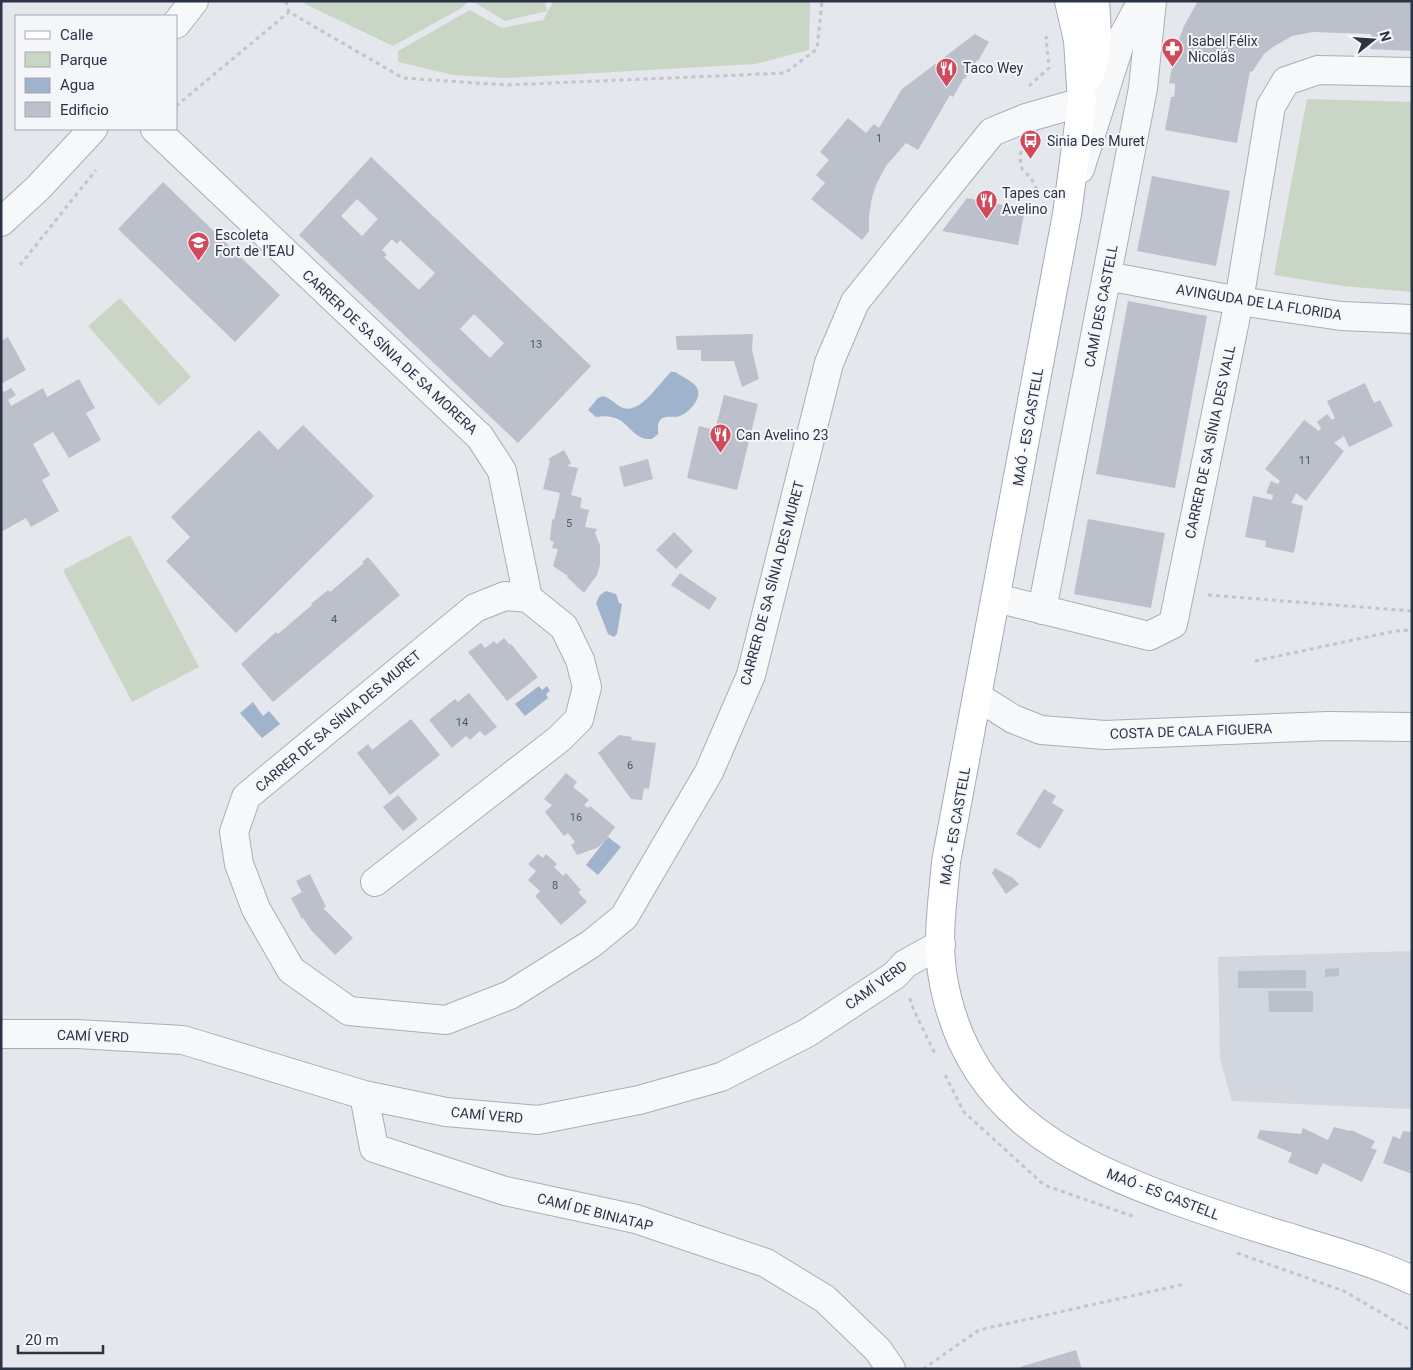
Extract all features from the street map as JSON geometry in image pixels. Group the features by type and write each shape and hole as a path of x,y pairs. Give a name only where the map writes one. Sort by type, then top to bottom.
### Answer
{"main road":[{"path":"1069,1 1078,40 1082,98"},
{"path":"1082,98 1092,68 1098,37 1095,1"},
{"name":"MAÓ - ES CASTELL","path":"1082,98 1066,214 946,862 941,944 942,971 949,1003 957,1028 968,1052 994,1093 1012,1112 1048,1142 1106,1174 1126,1182 1412,1280"}],"street":[{"path":"178,21 194,1"},
{"path":"1066,214 1121,40 1142,1"},
{"name":"CAMÍ DES CASTELL","path":"1042,610 1143,88 1152,1"},
{"name":"CARRER DE SA SÍNIA DES VALL","path":"996,598 1149,636 1173,624 1239,301 1271,106 1286,81 1318,70 1412,72"},
{"name":"CARRER DE SA SÍNIA DES MURET","path":"528,598 505,596 475,608 246,798 234,832 239,864 256,910 291,970 349,1011 446,1020 510,994 591,944 624,917 709,772 751,675 829,363 855,302 992,132 1082,98"},
{"path":"1,222 38,188 92,130"},
{"name":"CARRER DE SA SÍNIA DE SA MORERA","path":"156,130 480,437 502,471 528,598"},
{"name":"AVINGUDA DE LA FLORIDA","path":"1107,276 1239,301 1341,316 1412,319"},
{"path":"376,882 559,739 579,719 587,688 580,660 564,628 528,598"},
{"name":"COSTA DE CALA FIGUERA","path":"978,696 1013,720 1041,730 1105,734 1328,726 1412,727"},
{"name":"CAMÍ VERD","path":"1,1034 77,1034 183,1040 364,1095 446,1112 538,1120 639,1100 721,1077 807,1033 895,975 905,964 941,944"},
{"name":"CAMÍ DE BINIATAP","path":"364,1095 374,1148 505,1191 636,1219 766,1264 825,1299 878,1350 891,1369"}],"path":[{"path":"286,1 289,12 403,78 506,85 785,73 817,49 822,1"},
{"path":"178,104 289,12"},
{"path":"20,265 100,166"},
{"path":"1179,592 1412,612"},
{"path":"1255,661 1395,631 1412,630"},
{"path":"905,964 911,1004 939,1062"},
{"path":"943,1071 964,1112 1044,1185 1137,1218"},
{"path":"1231,1251 1344,1291 1412,1331"},
{"path":"923,1369 979,1330 1185,1284"}],"shaded area":[{"path":"1412,951 1412,1109 1232,1101 1220,1059 1218,957"}],"green space":[{"path":"305,1 469,1 460,9 393,46 305,4"},
{"path":"472,1 545,1 547,11 505,21"},
{"path":"551,1 810,1 809,50 755,64 506,78 453,75 398,62 398,51 470,10 502,28 543,20 552,4"},
{"path":"1307,99 1412,102 1412,292 1343,286 1274,275"},
{"path":"120,298 191,377 159,406 88,326"},
{"path":"130,535 199,667 132,702 63,570"}],"water":[{"path":"671,372 675,372 695,385 698,389 697,399 684,414 678,417 665,417 661,419 658,424 658,434 652,439 638,436 616,418 607,416 596,417 588,410 598,398 603,396 623,408 630,409 643,402"},
{"path":"606,591 616,594 619,603 622,604 617,634 614,637 608,634 596,603 600,595"},
{"path":"539,686 542,690 547,686 550,691 546,694 548,698 525,716 515,704"},
{"path":"253,702 263,716 269,711 280,724 262,738 240,713"},
{"path":"608,837 621,847 598,875 586,865"}],"building":[{"path":"1198,1 1412,1 1412,51 1370,49 1371,34 1313,32 1292,36 1264,54 1252,72 1250,71 1237,143 1165,130 1171,97 1174,97 1175,90 1175,84 1169,83 1175,50 1184,26"},
{"path":"975,34 989,42 953,97 950,95 918,150 906,143 886,166 872,197 869,231 862,240 811,199 825,183 816,175 829,160 820,152 848,118 866,133 874,124 879,128 902,89"},
{"path":"371,157 591,366 518,443 299,235","holes":["357,199 378,219 362,236 341,216","392,239 397,244 400,240 435,273 419,290 384,257 387,255 382,250","474,314 504,343 490,358 460,329"]},
{"path":"1152,176 1230,191 1216,266 1137,251"},
{"name":"Escoleta Fort de l'EAU","path":"163,182 280,295 235,342 118,229"},
{"name":"Tapes can Avelino","path":"967,198 1025,209 1018,245 942,231"},
{"path":"1128,301 1207,316 1175,488 1096,474"},
{"path":"753,334 752,350 759,379 742,387 734,361 701,361 701,350 677,350 676,336"},
{"path":"8,337 26,370 1,384 1,341"},
{"path":"79,379 95,408 86,413 101,440 69,458 53,432 33,444 50,475 42,480 59,511 31,527 26,518 1,532 1,388 4,392 11,388 16,395 8,400 11,406 43,388 47,397"},
{"path":"1365,383 1374,403 1380,400 1393,426 1349,447 1344,436 1334,443 1344,451 1306,501 1296,493 1291,503 1303,506 1294,553 1265,547 1266,541 1245,537 1253,496 1272,500 1273,495 1266,493 1271,481 1278,484 1280,481 1265,469 1304,420 1319,431 1321,428 1317,422 1327,414 1332,420 1335,418 1327,401"},
{"name":"Can Avelino 23","path":"724,395 758,404 737,490 687,478 699,426 715,430"},
{"path":"303,425 374,496 236,633 166,561 190,537 171,517 259,430 278,450"},
{"path":"564,450 571,463 567,466 578,468 571,495 582,498 580,508 589,510 585,527 597,529 595,533 600,545 600,565 597,575 584,593 568,576 553,566 558,549 552,548 554,542 550,540 552,519 554,520 560,493 543,489 550,461 548,459"},
{"path":"648,459 653,479 624,487 619,467"},
{"path":"1088,519 1165,533 1151,608 1074,594"},
{"path":"674,532 693,551 676,569 656,550"},
{"path":"368,557 400,595 273,702 241,664 276,632 278,634 328,590 330,592 364,563 362,562"},
{"path":"680,573 717,598 709,610 671,585"},
{"path":"504,638 538,677 507,701 468,652 481,643 485,648 494,641 497,644"},
{"path":"469,693 497,727 485,736 480,731 470,740 466,736 452,748 429,720 455,699 458,702"},
{"path":"411,719 440,755 390,795 357,753 368,744 372,750"},
{"path":"619,735 632,737 631,740 656,743 649,789 644,788 642,800 631,799 598,753"},
{"path":"566,773 577,782 573,787 589,800 584,805 588,808 590,806 615,827 597,848 577,855 571,845 575,842 568,833 564,836 545,812 552,805 544,799"},
{"path":"1044,789 1056,796 1052,803 1064,810 1040,849 1016,834"},
{"path":"398,795 418,819 403,831 383,807"},
{"path":"538,854 543,858 546,854 557,864 554,867 563,876 566,873 581,890 578,892 587,902 561,925 535,896 540,891 528,880 536,871 528,864"},
{"path":"995,868 1013,878 1019,884 1006,894 992,873"},
{"path":"310,874 326,907 323,908 353,938 335,955 302,919 291,898 302,892 296,881"},
{"path":"1339,968 1339,976 1325,977 1325,969"},
{"path":"1306,970 1306,988 1238,988 1238,971"},
{"path":"1268,991 1313,991 1313,1012 1269,1012"},
{"path":"1334,1127 1351,1130 1375,1141 1371,1148 1377,1150 1362,1182 1323,1163 1317,1175 1288,1162 1292,1153 1257,1138 1260,1130 1301,1134 1303,1128 1328,1140"},
{"path":"1403,1131 1412,1132 1412,1174 1383,1163 1393,1136 1400,1139"},
{"path":"1076,1350 1082,1369 1020,1369 1020,1367"}],"place":[{"name":"Isabel Félix Nicolás","path":"1172,68"},
{"name":"Taco Wey","path":"947,87"},
{"name":"Sinia Des Muret","path":"1031,160"},
{"name":"Tapes can Avelino","path":"986,220"},
{"name":"Escoleta Fort de l'EAU","path":"199,262"},
{"name":"Can Avelino 23","path":"720,454"}]}
